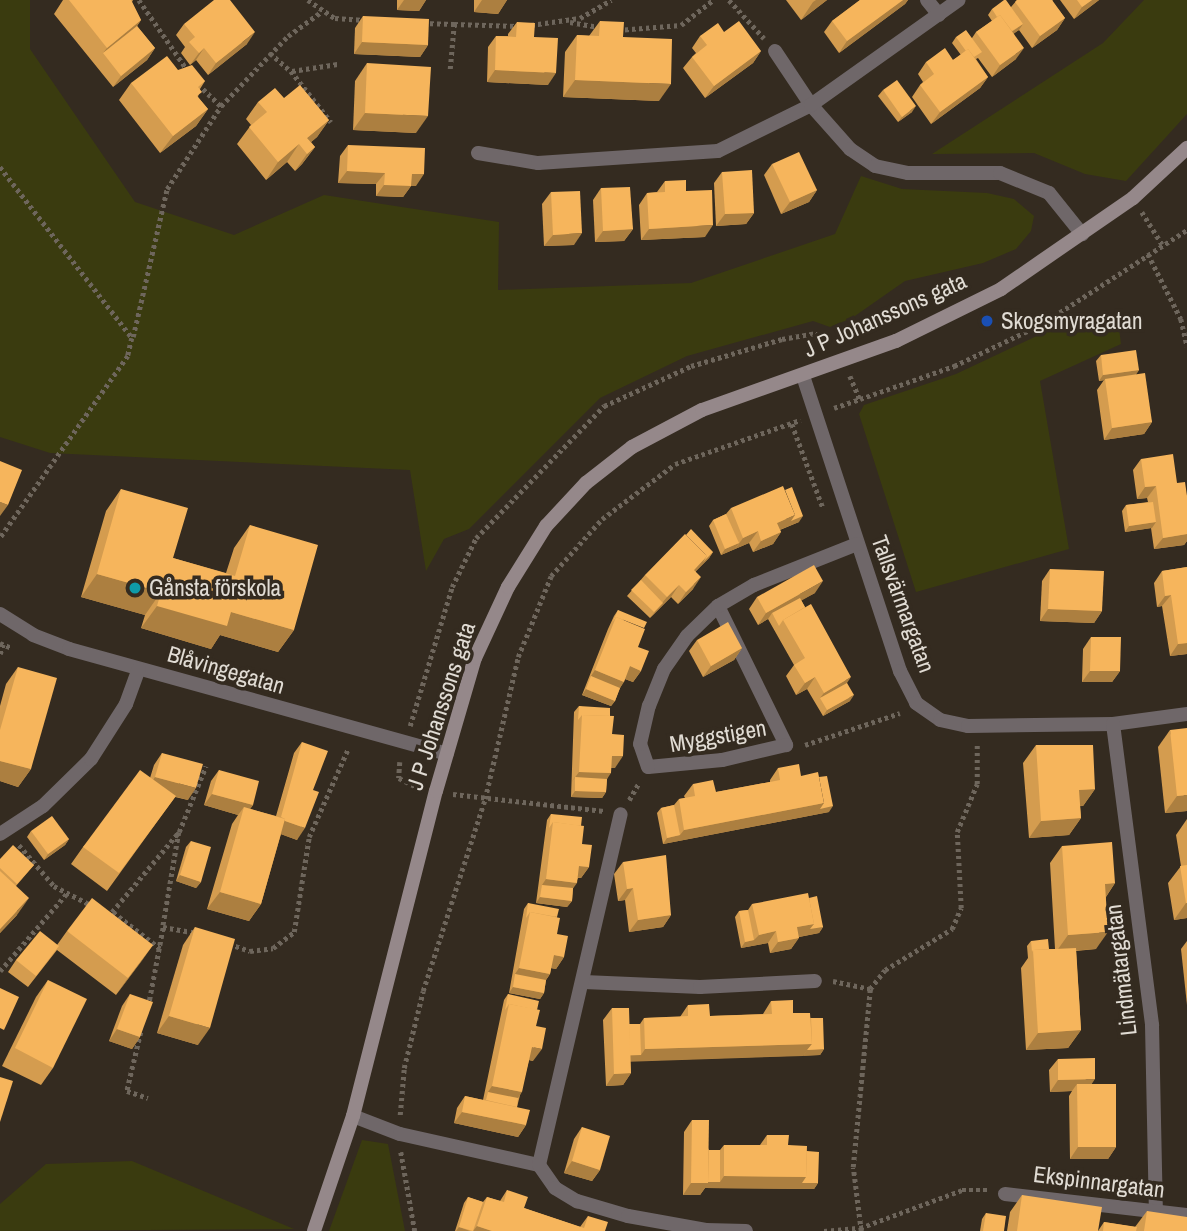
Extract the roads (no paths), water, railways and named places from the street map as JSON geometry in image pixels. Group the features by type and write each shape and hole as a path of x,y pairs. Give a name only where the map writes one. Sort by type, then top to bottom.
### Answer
{"street":[{"path":"927,0 939,15"},
{"path":"478,153 538,163 718,151 811,105 959,0"},
{"path":"775,51 811,105 850,149 875,166 908,173 1000,173 1049,193 1082,234"},
{"name":"J P Johanssons gata","path":"314,1231 353,1116 436,791 475,658 508,587 546,526 586,483 632,447 702,410 895,341 1000,289 1133,198 1187,148"},
{"name":"Tallsvärmargatan","path":"803,376 900,671 916,703 932,714 968,726 1113,724 1187,714"},
{"name":"Myggstigen","path":"718,606 786,745 722,760 648,767 640,744 664,669 687,636 718,606 754,584 857,544"},
{"name":"Blåvingegatan","path":"0,614 33,635 139,670 447,754"},
{"path":"4,831 43,806 91,759 126,704 139,670"},
{"name":"Lindmätargatan","path":"1113,724 1152,1025 1156,1211"},
{"path":"539,1165 584,982 621,814"},
{"path":"584,982 700,987 816,981"},
{"path":"353,1116 400,1134 539,1165 555,1188 577,1201 628,1216 706,1230 746,1231"},
{"name":"Ekspinnargatan","path":"1005,1194 1187,1215"}],"place":[{"name":"Skogsmyragatan","path":"987,321"},
{"name":"Gånsta förskola","path":"135,588"}]}
